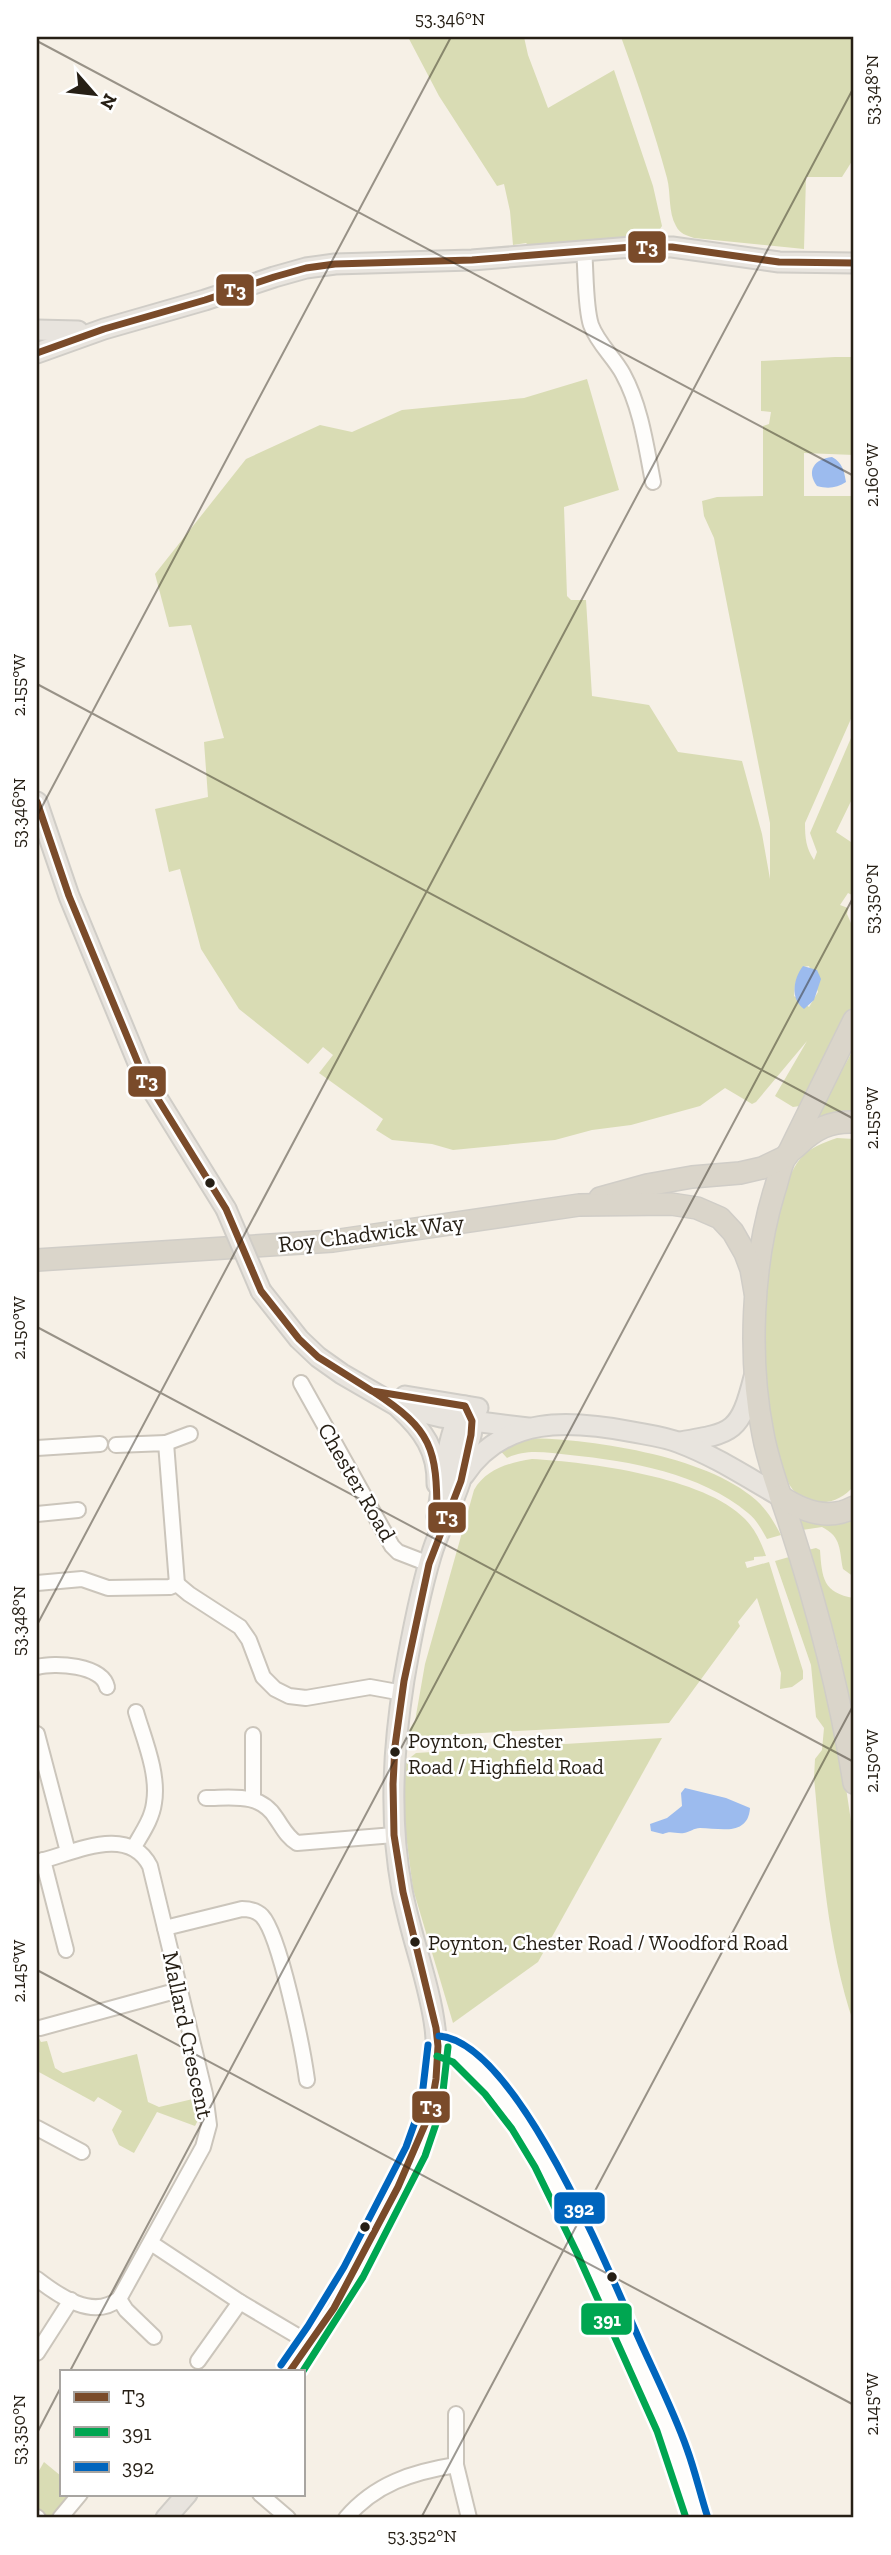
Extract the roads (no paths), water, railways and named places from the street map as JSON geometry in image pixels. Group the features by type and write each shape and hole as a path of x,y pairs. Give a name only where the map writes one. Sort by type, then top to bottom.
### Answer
{"highway":[{"path":"854,1020 787,1156 769,1210 755,1292 756,1368 762,1431 770,1469 837,1689 854,1783"},
{"name":"Roy Chadwick Way","path":"692,1177 766,1154 780,1144 805,1117"},
{"path":"787,1156 811,1133 824,1125 854,1122"},
{"name":"Roy Chadwick Way","path":"579,1205 635,1188 762,1168 787,1156"},
{"name":"Roy Chadwick Way","path":"37,1260 333,1241 579,1205 671,1205 697,1208 720,1217 745,1253 755,1292"},
{"path":"780,1496 793,1504 819,1513 844,1512 854,1507"}],"main road":[{"path":"37,353 306,268 335,264 472,260 584,250 672,247 779,262 854,263"},
{"path":"37,330 104,330"},
{"path":"37,802 69,896 143,1075 226,1209 261,1291 299,1339 318,1357 398,1407 422,1430 431,1446 438,1472 437,1517"},
{"path":"680,1442 718,1436 732,1427 747,1404 756,1368"},
{"path":"372,1391 512,1424 606,1427 680,1442 780,1496"},
{"path":"398,1407 465,1415"},
{"name":"Chester Road","path":"430,1558 461,1481 465,1415"},
{"name":"Chester Road","path":"291,2370 311,2344 355,2271 419,2143 436,2079 438,2046 432,2004 403,1892 394,1835 395,1758 403,1693 437,1517 465,1415"},
{"path":"461,1481 476,1459 490,1445 510,1434 545,1426"},
{"path":"166,2518 185,2496"}],"street":[{"path":"584,250 590,324 604,350 625,376 639,412 653,482"},
{"name":"Chester Road","path":"301,1383 392,1546 398,1552 430,1558"},
{"path":"116,1445 166,1443 190,1434"},
{"path":"166,1443 177,1584 240,1627 249,1640 262,1677 275,1689 289,1696 306,1698 370,1687 403,1693"},
{"path":"37,1448 100,1444"},
{"path":"37,1514 78,1510"},
{"path":"37,1583 82,1579 108,1588 122,1589 170,1587 177,1584"},
{"path":"37,1667 75,1666 100,1675 107,1687"},
{"path":"66,1950 40,1861 112,1843 134,1847 148,1824 155,1802 153,1774 136,1712"},
{"path":"37,1734 68,1852"},
{"path":"253,1735 253,1797"},
{"path":"206,1798 253,1797 273,1812 290,1839 298,1843 394,1835"},
{"name":"Mallard Crescent","path":"119,2300 203,2147 209,2125 205,2094 150,1866 142,1853 134,1847"},
{"path":"165,1928 242,1909 254,1911 263,1917 271,1929 294,2013 307,2080"},
{"path":"40,2028 179,1990"},
{"path":"438,2046 459,2052 494,2086 530,2135 602,2279 667,2427 697,2518"},
{"path":"37,2128 82,2152"},
{"path":"151,2244 311,2344"},
{"path":"37,2279 71,2300 97,2309 106,2308 119,2300 154,2337"},
{"path":"37,2353 71,2300"},
{"path":"198,2361 240,2302"},
{"path":"456,2414 456,2465 469,2518"},
{"path":"346,2518 370,2494 398,2479 456,2465"},
{"path":"60,2518 78,2496"},
{"path":"262,2496 288,2518"}],"water":[{"path":"832,457 841,465 846,482 832,487 817,486 812,475 816,463"},
{"path":"803,966 817,970 821,979 814,1000 804,1009 797,1000 794,989"},
{"path":"685,1788 726,1798 750,1808 748,1817 744,1823 731,1829 700,1828 684,1833 663,1834 651,1831 650,1824 667,1818 682,1806 681,1793"}],"place":[{"name":"Poynton, Chester Road / Highfield Road","path":"395,1752"},
{"name":"Poynton, Chester Road / Woodford Road","path":"415,1942"}]}
